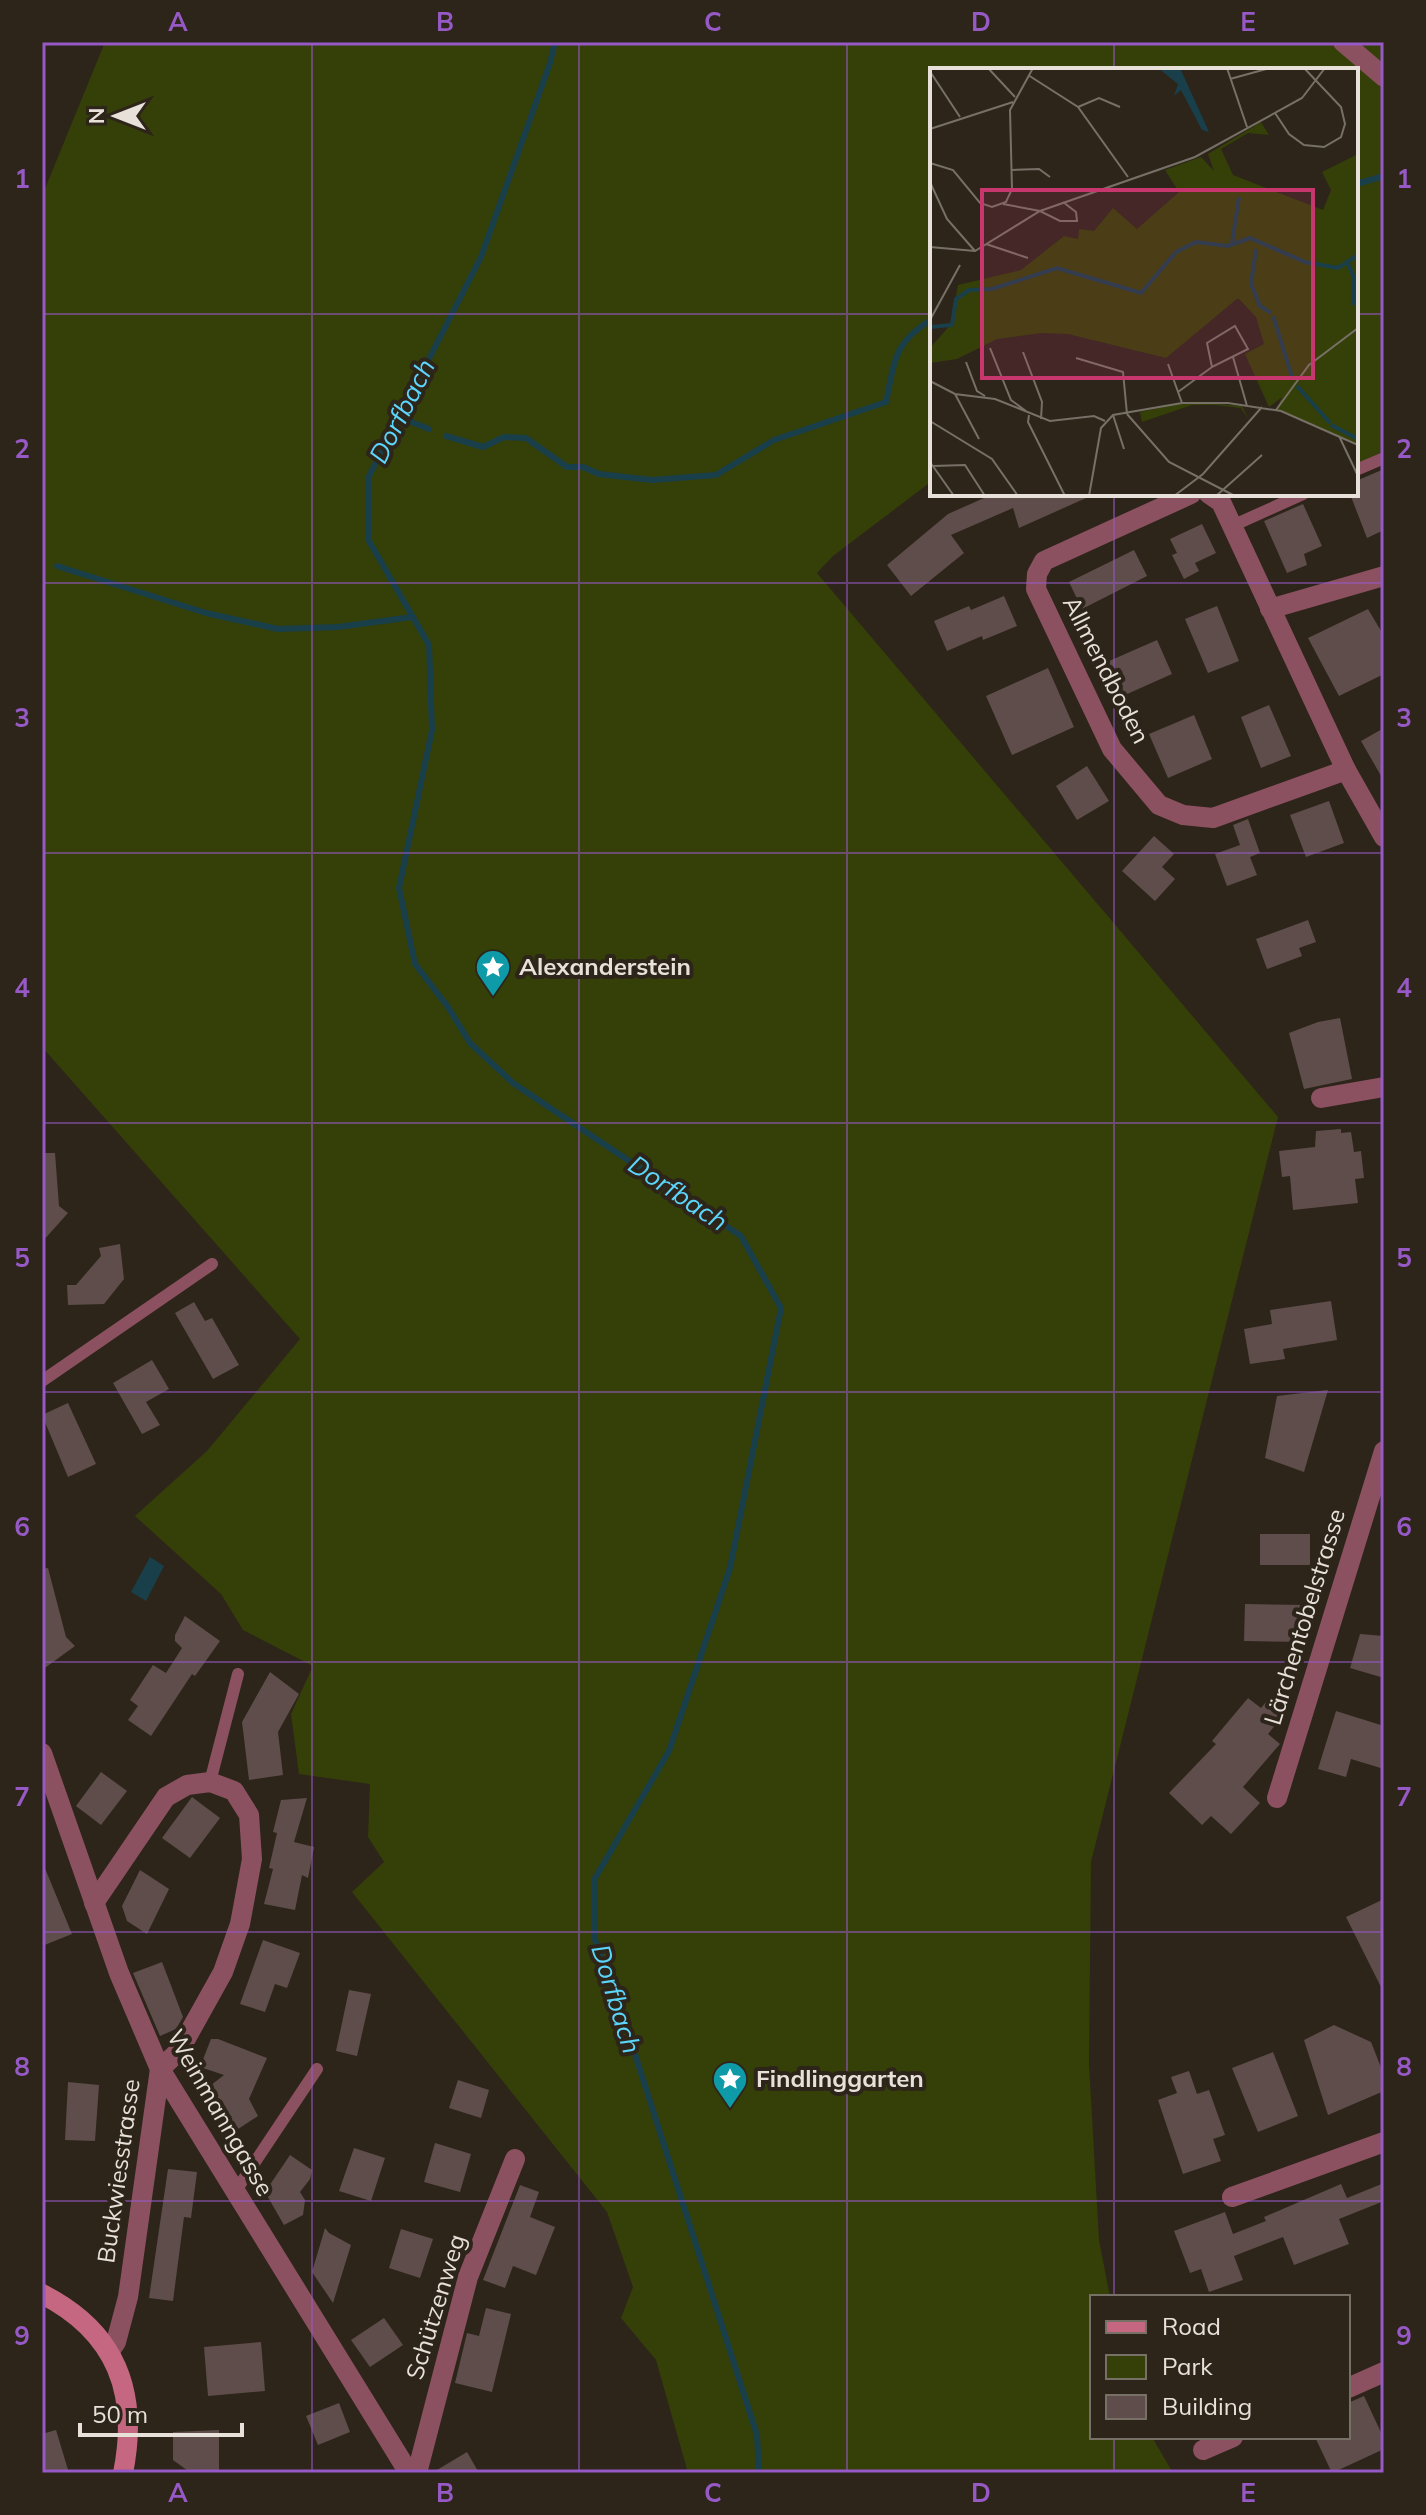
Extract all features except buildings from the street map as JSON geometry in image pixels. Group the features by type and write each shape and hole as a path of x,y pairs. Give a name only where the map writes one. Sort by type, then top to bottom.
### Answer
{"main road":[{"path":"42,2294 80,2318 109,2352 122,2379 130,2440 123,2473"}],"street":[{"path":"1343,42 1384,77"},
{"name":"Allmendboden","path":"1187,496 1044,561 1037,574 1036,589 1112,749 1159,805 1183,815 1198,817 1213,818 1346,770"},
{"path":"1212,496 1221,502 1346,770 1384,837"},
{"path":"1270,609 1384,576"},
{"path":"1321,1098 1384,1087"},
{"name":"Lärchentobelstrasse","path":"1277,1798 1384,1451"},
{"name":"Weinmanngasse","path":"42,1753 119,1973 160,2069 409,2473"},
{"path":"94,1903 166,1797 187,1785 210,1782"},
{"name":"Buckwiesstrasse","path":"109,2352 116,2342 128,2297 160,2069 179,2051 223,1972 240,1924 252,1859 249,1815 234,1791 210,1782"},
{"path":"1232,2197 1384,2142"},
{"name":"Schützenweg","path":"417,2473 468,2277 515,2159"},
{"path":"1350,2387 1384,2372"},
{"path":"1203,2450 1228,2439"}],"lane":[{"path":"1358,469 1384,458"},
{"path":"1232,526 1299,496"},
{"path":"42,1381 212,1264"},
{"path":"210,1782 238,1674"},
{"path":"235,2192 317,2069"}],"green space":[{"path":"105,42 1384,42 1384,451 1358,463 1358,68 930,68 930,483 833,556 817,573 1278,1117 1091,1862 1089,2064 1099,2240 1110,2295 1090,2295 1090,2439 1153,2439 1173,2473 688,2473 656,2360 621,2318 633,2287 607,2212 352,1892 384,1862 368,1837 370,1784 299,1774 291,1714 313,1666 243,1630 221,1594 135,1516 207,1451 300,1339 42,1047 42,196"}],"water":[{"path":"150,1557 164,1566 146,1601 131,1592"}],"waterway":[{"name":"Dorfbach","path":"555,42 481,257 368,478 369,541 429,645 432,730 399,888 415,964 448,1007 470,1043 513,1083 741,1236 781,1308 730,1568 669,1751 594,1880 595,1940 624,2020 757,2435 759,2473"},
{"path":"1358,183 1384,176"},
{"path":"446,436 483,447 504,437 526,438 567,467 583,467 599,474 652,480 716,475 774,440 886,402 898,354 910,336 930,320"},
{"path":"399,417 429,429"},
{"path":"57,566 206,613 278,629 338,627 412,617"}],"place":[{"name":"Alexanderstein","path":"493,998"},
{"name":"Findlinggarten","path":"730,2110"}]}
